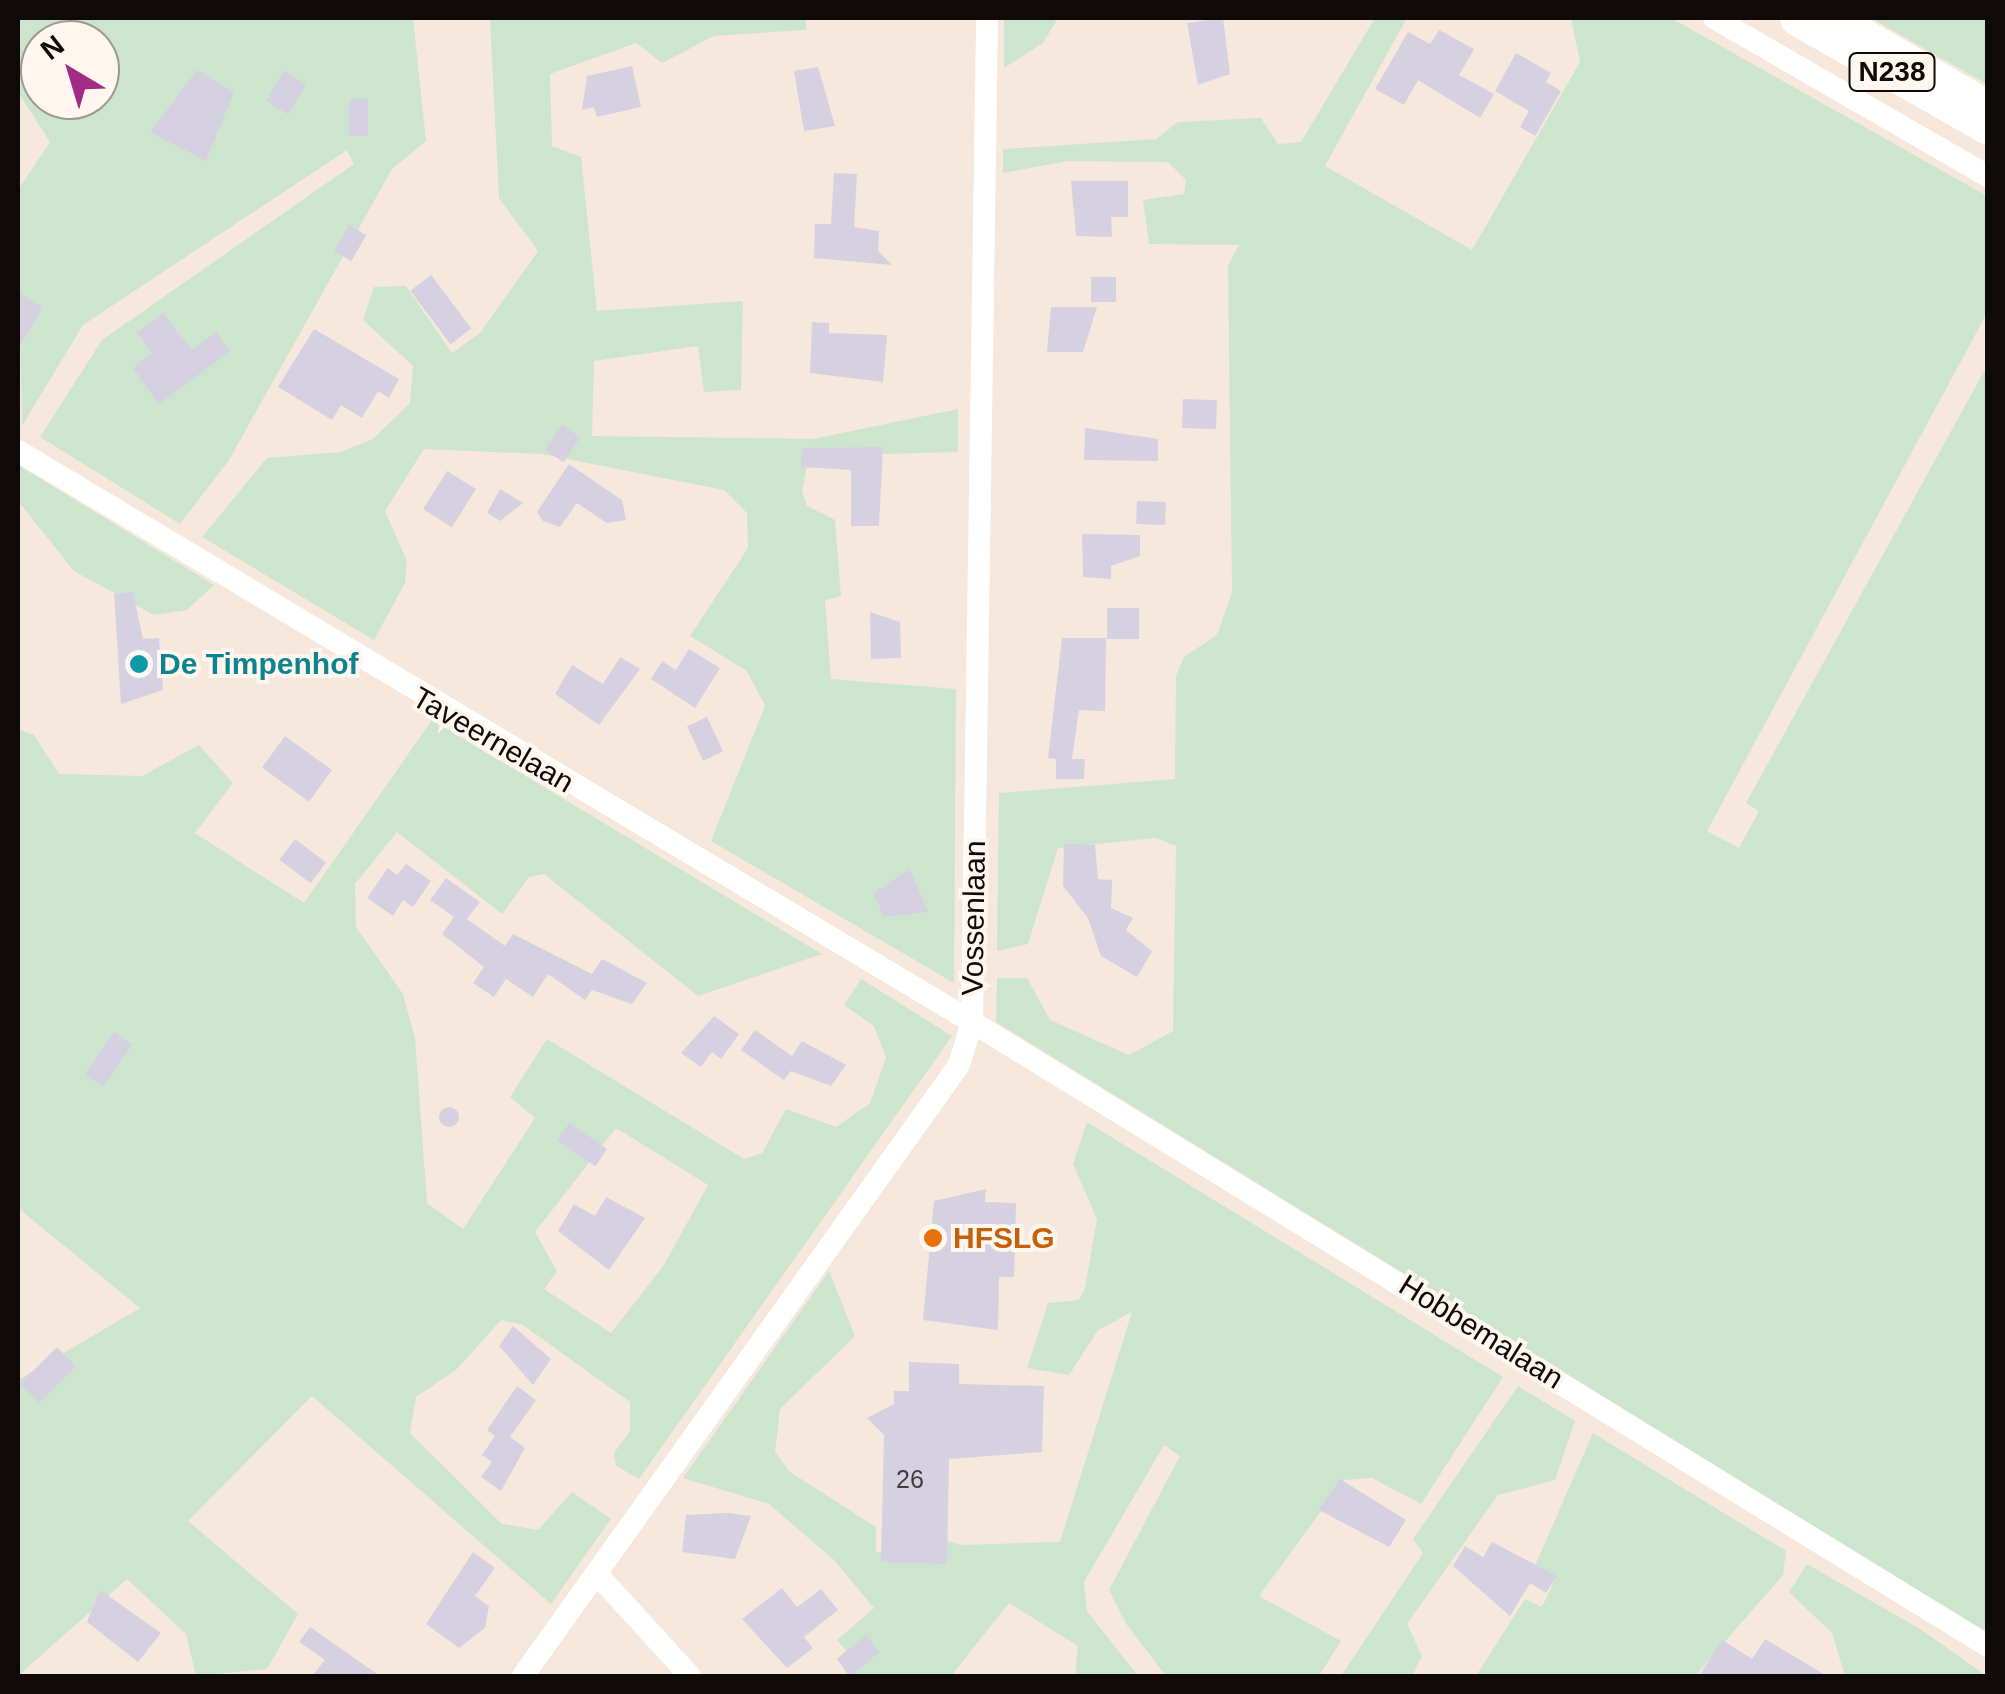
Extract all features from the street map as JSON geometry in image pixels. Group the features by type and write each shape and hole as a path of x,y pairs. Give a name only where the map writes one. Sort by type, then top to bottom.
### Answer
{"main road":[{"name":"N238","path":"1797,18 1988,127"}],"street":[{"name":"Vossenlaan","path":"523,1676 959,1065 972,1022 987,18"},
{"path":"1714,18 1988,176"},
{"path":"1845,18 1988,100"},
{"name":"Taveernelaan","path":"18,451 972,1022"},
{"name":"Hobbemalaan","path":"972,1022 1988,1646"},
{"path":"596,1573 690,1676"}],"green space":[{"path":"18,18 413,18 426,141 392,169 229,460 180,524 40,437 102,340 354,164 347,150 83,325 22,426 18,190 50,142 36,120 120,120 120,20 20,20 20,95"},
{"path":"490,18 806,18 806,30 714,36 662,63 636,43 550,74 552,146 581,157 597,311 743,301 741,390 704,392 698,346 594,361 592,436 813,439 958,409 958,452 809,456 802,491 807,506 835,520 841,596 825,600 831,679 956,689 954,983 711,841 765,706 747,671 690,636 748,548 747,513 724,490 542,454 424,449 385,511 407,561 405,583 374,640 202,537 267,458 341,452 373,439 410,403 413,366 363,320 374,287 406,286 452,353 480,333 538,251 499,198"},
{"path":"1004,18 1058,18 1043,43 1004,68"},
{"path":"1375,18 1407,18 1325,166 1472,250 1580,62 1571,18 1671,18 1987,196 1987,313 1707,831 1739,848 1759,811 1746,803 1987,366 1987,1633 996,1022 997,978 1027,978 1050,1020 1129,1055 1173,1031 1176,846 1156,838 1058,848 1028,944 997,951 999,793 1175,779 1176,676 1184,657 1217,635 1232,592 1228,266 1239,245 1149,244 1143,200 1184,194 1186,180 1168,162 1068,161 1003,173 1003,149 1156,139 1178,122 1261,118 1278,144 1301,142"},
{"path":"1871,18 1987,18 1987,84 1918,45"},
{"path":"18,465 214,585 187,610 154,615 74,571 18,501"},
{"path":"432,720 822,954 698,996 544,874 529,877 502,914 397,832 355,884 356,927 403,994 415,1038 427,1203 463,1229 535,1118 510,1097 547,1039 744,1159 762,1153 786,1109 836,1127 870,1103 886,1058 874,1026 844,1005 861,979 952,1036 639,1479 616,1466 614,1453 630,1431 630,1402 523,1325 501,1320 456,1370 416,1397 410,1433 502,1524 538,1530 572,1492 611,1519 551,1604 312,1396 188,1521 298,1614 267,1669 196,1676 186,1634 127,1579 18,1676 18,1380 140,1308 18,1208 18,729 34,735 59,774 142,776 199,745 233,783 195,833 304,903","holes":["616,1128 708,1185 664,1265 611,1333 544,1289 557,1271 535,1232"]},
{"path":"1087,1122 1503,1377 1421,1504 1372,1478 1344,1480 1259,1596 1341,1641 1319,1676 1166,1676 1127,1625 1109,1590 1180,1456 1164,1445 1084,1582 1087,1611 1138,1676 1075,1676 1078,1646 1009,1603 951,1676 848,1676 843,1668 853,1659 837,1640 874,1608 834,1560 769,1504 683,1478 829,1271 855,1336 780,1409 775,1452 790,1472 876,1527 876,1552 911,1552 911,1532 962,1545 1060,1542 1132,1312 1098,1330 1069,1375 1027,1368 1048,1303 1079,1300 1085,1288 1097,1219 1073,1164"},
{"path":"1518,1386 1575,1421 1555,1480 1498,1495 1407,1624 1422,1656 1412,1676 1341,1676 1423,1553 1413,1539"},
{"path":"1593,1433 1786,1551 1783,1575 1695,1676 1476,1676 1525,1599 1542,1607 1555,1579 1534,1568"},
{"path":"1807,1564 1920,1629 1987,1676 1845,1676 1832,1633 1789,1592"}],"building":[{"path":"1223,18 1230,74 1198,85 1187,23"},
{"path":"1439,30 1474,49 1459,75 1494,94 1480,118 1418,80 1404,105 1375,89 1408,32 1430,44"},
{"path":"1516,53 1551,73 1546,82 1561,91 1535,136 1520,127 1529,111 1495,91"},
{"path":"632,66 641,107 597,117 594,107 582,110 587,76"},
{"path":"818,67 835,126 804,131 794,71"},
{"path":"197,70 234,92 206,161 150,132"},
{"path":"284,71 306,84 288,114 266,101"},
{"path":"349,99 368,99 368,136 349,136"},
{"path":"834,173 857,174 854,227 879,231 878,251 892,265 814,258 815,224 831,224"},
{"path":"1071,181 1128,181 1128,217 1111,217 1112,237 1076,236"},
{"path":"349,225 366,235 351,261 334,251"},
{"path":"431,275 471,329 451,344 410,291"},
{"path":"1091,277 1116,277 1116,302 1091,302"},
{"path":"18,292 43,308 18,349"},
{"path":"1051,307 1097,307 1083,352 1047,352"},
{"path":"163,313 192,350 216,332 230,351 159,404 133,368 152,353 137,333"},
{"path":"812,322 829,323 829,333 887,335 883,382 810,373"},
{"path":"314,329 399,379 389,398 378,391 362,418 341,405 332,420 278,387"},
{"path":"1183,399 1217,400 1216,429 1182,428"},
{"path":"562,425 580,437 563,462 545,450"},
{"path":"1085,428 1158,439 1158,461 1084,460"},
{"path":"883,447 879,526 851,526 851,470 801,467 802,448"},
{"path":"569,464 622,500 626,520 607,523 577,503 560,527 543,521 537,512"},
{"path":"447,471 476,489 452,527 423,509"},
{"path":"500,489 523,503 500,521 487,513"},
{"path":"1137,501 1166,502 1165,525 1136,524"},
{"path":"1082,534 1140,535 1140,556 1111,566 1111,579 1083,577"},
{"name":"De Timpenhof","path":"133,592 143,639 159,638 163,690 121,704 114,594"},
{"path":"1107,608 1139,608 1139,639 1107,639"},
{"path":"870,612 900,622 901,658 871,659"},
{"path":"1062,638 1106,638 1105,711 1079,710 1072,759 1085,759 1084,779 1056,779 1056,759 1048,758"},
{"path":"689,649 720,668 695,708 651,679 662,661 676,670"},
{"path":"620,657 640,669 599,725 555,694 572,665 603,684"},
{"path":"707,717 723,751 703,761 687,726"},
{"path":"285,736 332,770 309,802 262,768"},
{"path":"295,839 326,862 310,883 279,860"},
{"path":"1064,844 1095,845 1098,879 1112,880 1111,908 1133,918 1126,930 1152,951 1137,977 1101,956 1088,918 1063,886"},
{"path":"406,864 431,881 413,907 403,900 393,916 367,898 388,868 397,875"},
{"path":"910,869 928,912 884,917 873,893"},
{"path":"446,878 480,902 467,919 505,946 513,934 592,974 602,959 647,983 632,1004 592,990 585,1000 548,974 533,997 506,979 494,997 473,983 484,967 442,934 454,917 430,900"},
{"path":"714,1016 739,1034 721,1059 712,1052 701,1067 681,1053"},
{"path":"755,1030 792,1056 802,1041 846,1065 831,1086 791,1071 784,1080 741,1050"},
{"path":"114,1032 132,1044 104,1087 85,1074"},
{"path":"449,1107 459,1117 449,1127 439,1117"},
{"path":"569,1123 607,1149 595,1166 557,1140"},
{"path":"986,1189 985,1202 1016,1203 1014,1277 999,1277 998,1330 923,1320 934,1201"},
{"path":"606,1197 645,1218 609,1270 558,1231 574,1204 595,1216"},
{"path":"513,1326 551,1359 533,1385 499,1346"},
{"path":"57,1347 76,1366 39,1403 20,1384"},
{"path":"909,1362 959,1364 959,1384 1044,1386 1042,1452 949,1459 947,1564 881,1562 884,1435 867,1418 894,1404 894,1391 909,1391"},
{"path":"517,1386 536,1400 510,1437 525,1448 501,1491 481,1477 492,1462 482,1455 495,1436 487,1430"},
{"path":"1340,1479 1406,1520 1389,1547 1319,1510"},
{"path":"686,1515 751,1516 735,1559 682,1552"},
{"path":"1492,1542 1557,1576 1546,1593 1530,1583 1510,1616 1453,1566 1465,1546 1483,1557"},
{"path":"473,1552 495,1568 475,1596 489,1606 485,1628 459,1648 426,1624"},
{"path":"782,1588 797,1607 821,1589 838,1610 804,1637 813,1648 787,1668 742,1619"},
{"path":"100,1590 161,1633 138,1662 87,1622"},
{"path":"310,1627 380,1676 312,1676 325,1660 299,1642"},
{"path":"866,1635 880,1652 850,1676 836,1659"},
{"path":"1765,1639 1827,1676 1699,1676 1722,1640 1752,1659"}],"place":[{"name":"De Timpenhof","path":"139,664"},
{"name":"HFSLG","path":"933,1238"}]}
